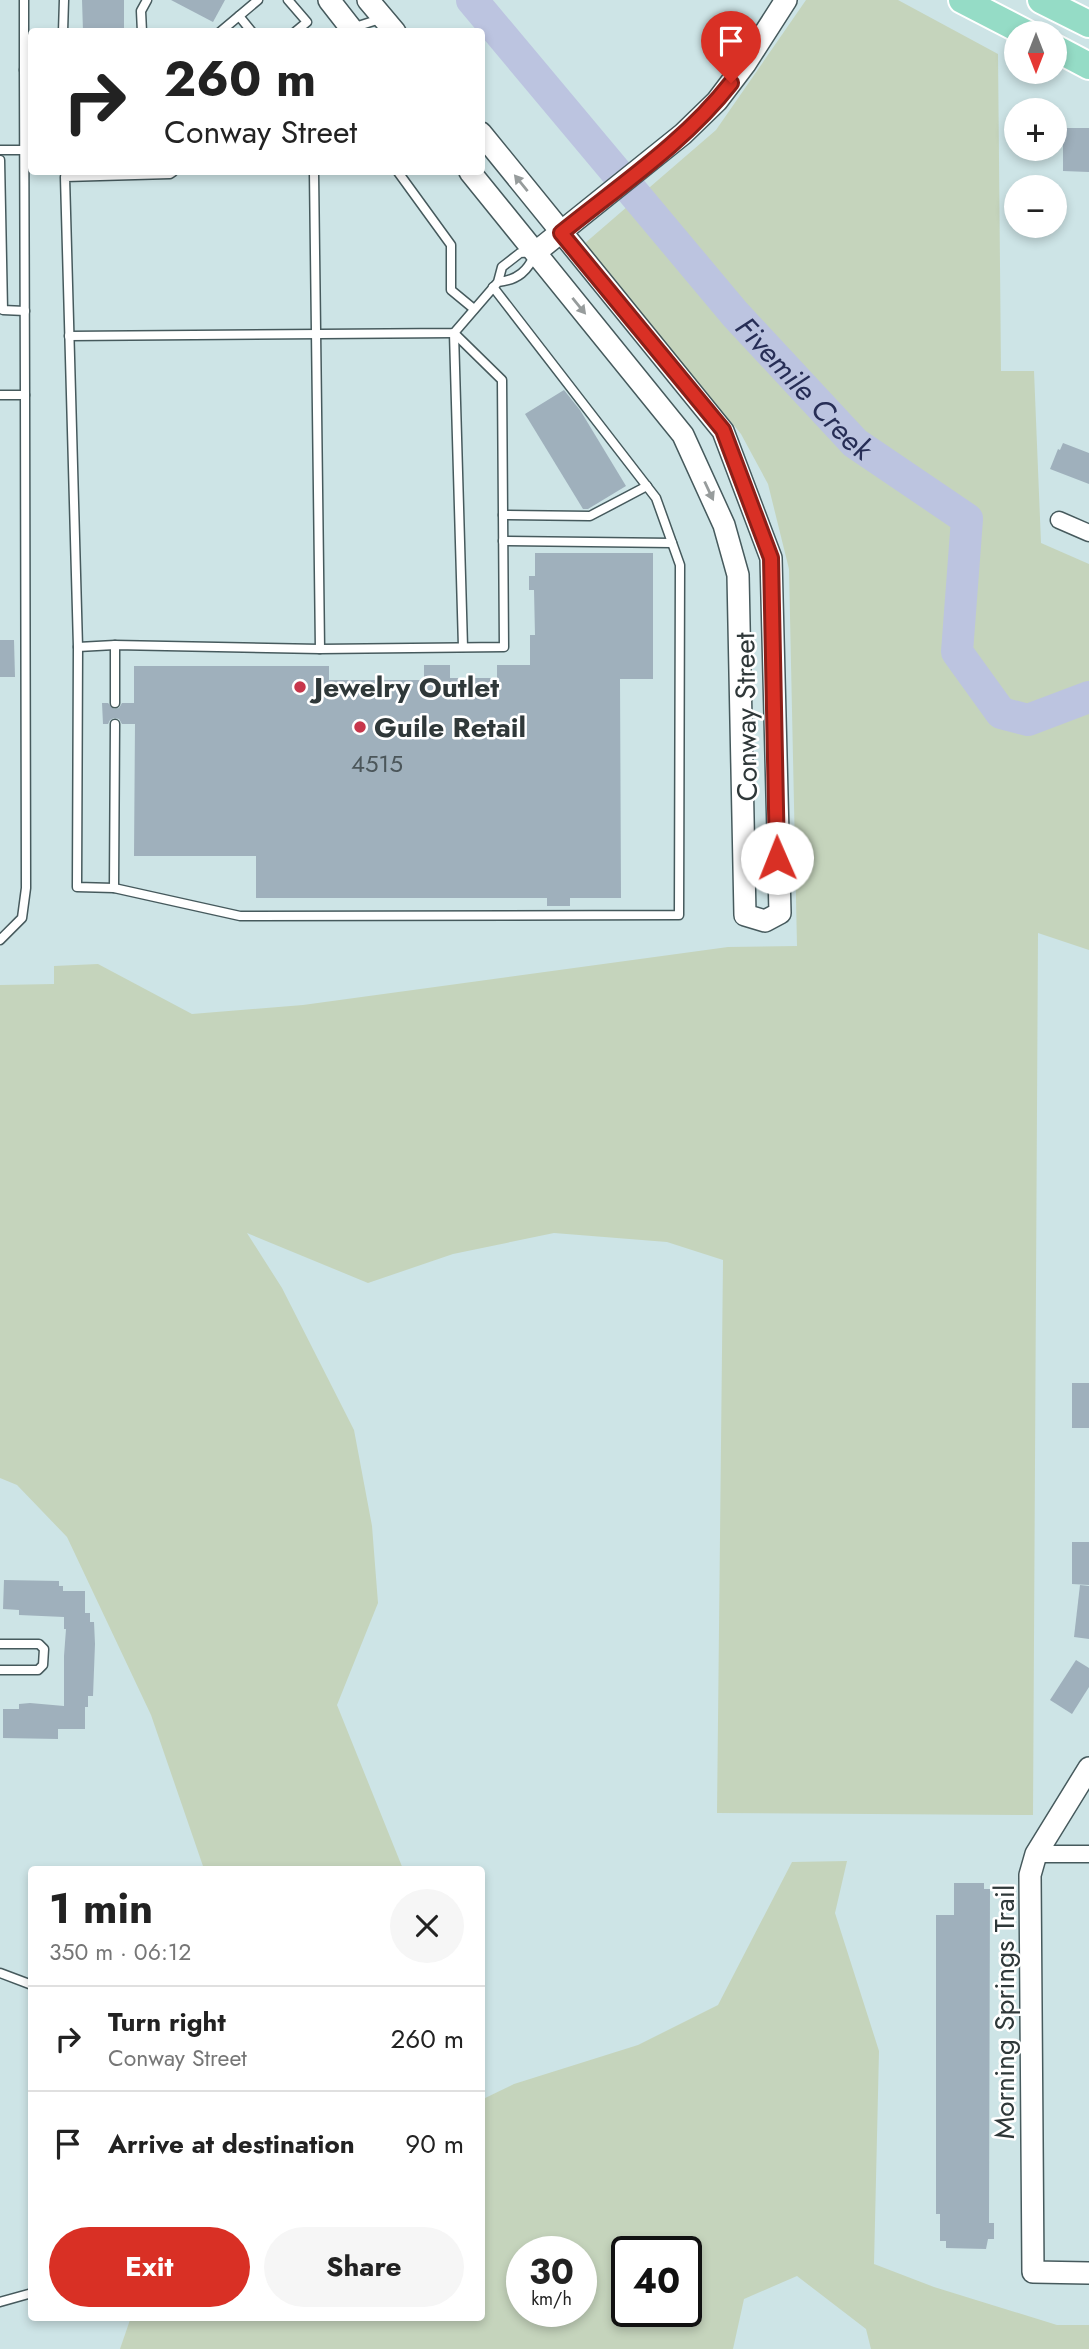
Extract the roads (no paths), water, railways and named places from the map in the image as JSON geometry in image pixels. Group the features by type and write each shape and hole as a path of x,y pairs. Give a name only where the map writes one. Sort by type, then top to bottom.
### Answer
{"main road":[{"path":"962,0 1004,22"},
{"path":"1041,0 1089,24"},
{"path":"1068,55 1089,66"}],"street":[{"path":"329,0 350,28"},
{"path":"368,0 385,27"},
{"path":"472,175 536,252 683,134 716,101 745,64 786,0"},
{"path":"485,138 561,233"},
{"name":"Conway Street","path":"536,252 683,435 724,525 738,575 744,915 765,921 780,913 771,558 723,430 561,233"},
{"path":"1059,520 1089,533"},
{"name":"Morning Springs Trail","path":"1089,1768 1036,1854 1030,1875 1033,2272 1089,2273"},
{"path":"1036,1854 1089,1854"}],"lane":[{"path":"0,940 22,918 26,888 24,150 28,70 24,0"},
{"path":"63,28 64,0"},
{"path":"142,28 141,11 146,0"},
{"path":"225,28 258,0"},
{"path":"288,0 307,22 300,28"},
{"path":"239,16 249,28"},
{"path":"0,150 24,150"},
{"path":"0,160 1,311 24,311"},
{"path":"135,175 65,177 78,647 77,887 114,888 240,916 679,915 680,565 656,498 495,284"},
{"path":"314,175 320,649"},
{"path":"400,175 452,245 451,290 474,309"},
{"path":"463,647 454,333 495,284 502,267 520,253 536,252 530,266 514,281 495,284"},
{"path":"69,336 454,333 502,380 505,647 78,647"},
{"path":"0,396 25,395"},
{"path":"503,515 590,516 647,486"},
{"path":"503,541 672,543"},
{"path":"115,645 115,703"},
{"path":"114,888 116,724"},
{"path":"0,1644 39,1644 44,1648 43,1665 38,1670 0,1670"},
{"path":"0,1973 28,1984"},
{"path":"0,2302 28,2294"}],"waterway":[{"name":"Fivemile Creek","path":"472,0 735,314 855,443 967,519 957,652 1001,713 1028,720 1089,697"}],"place":[{"name":"Jewelry Outlet","path":"300,687"},
{"name":"Guile Retail","path":"360,727"}]}
